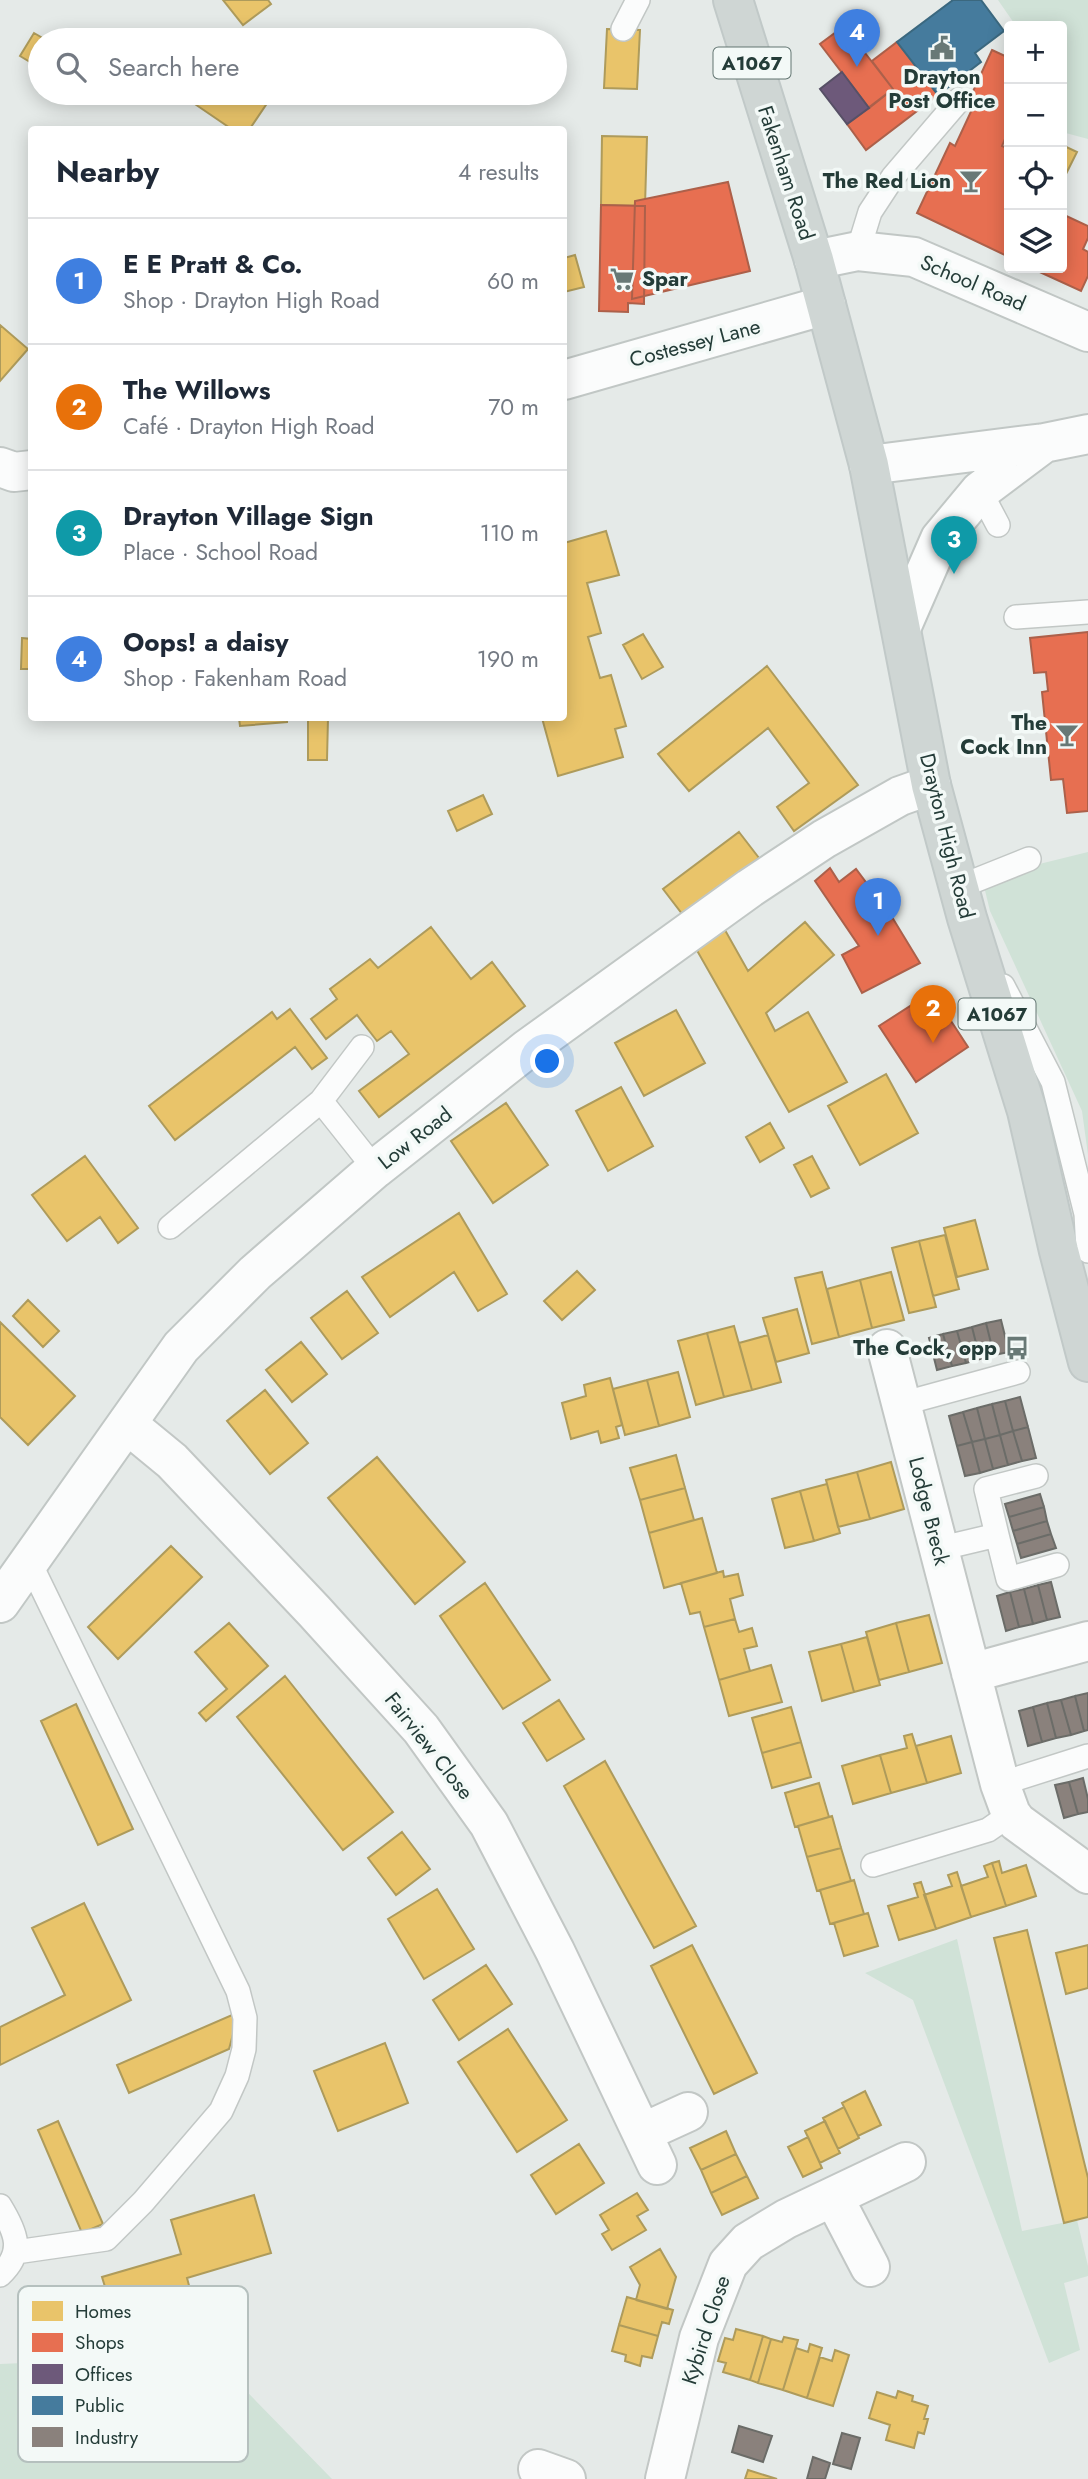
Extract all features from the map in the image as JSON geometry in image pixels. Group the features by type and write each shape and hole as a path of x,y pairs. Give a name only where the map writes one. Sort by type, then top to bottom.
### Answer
{"main road":[{"name":"Fakenham Road","path":"733,0 826,305"},
{"name":"Drayton High Road","path":"826,305 869,465 931,785 963,902 1027,1111 1088,1362"}],"street":[{"name":"School Road","path":"814,260 858,251 914,257 1088,332"},
{"name":"Costessey Lane","path":"567,379 826,305"},
{"path":"869,465 1044,443 1088,434"},
{"path":"902,626 940,539 980,491 1044,443"},
{"name":"Low Road","path":"0,1603 181,1347 255,1273 375,1169 527,1049 750,888 857,820 900,796 931,785"},
{"name":"Lodge Breck","path":"887,1349 1005,1799"},
{"name":"Fairview Close","path":"127,1424 172,1461 421,1729 489,1824 555,1951 649,2149 688,2112"},
{"path":"971,1673 1088,1641"},
{"path":"1005,1799 1017,1822 1088,1874"},
{"name":"Kybird Close","path":"665,2479 699,2338 728,2264 748,2242 786,2219 906,2162"},
{"path":"834,2198 870,2267"}],"lane":[{"path":"623,29 638,0"},
{"path":"858,251 870,212 893,177 960,100"},
{"path":"980,491 999,525"},
{"path":"1016,617 1088,612"},
{"path":"1029,859 963,902 1053,1082 1086,1214 1088,1251"},
{"path":"170,1227 321,1101 362,1047"},
{"path":"321,1101 375,1169"},
{"path":"901,1404 1018,1372"},
{"path":"1036,1476 986,1489 1009,1579 1057,1565"},
{"path":"938,1549 997,1535"},
{"path":"16,2252 106,2239 143,2202 221,2111 244,2049 245,2018 238,1991 29,1561"},
{"path":"873,1865 988,1830 1005,1799 1088,1756"},
{"path":"0,2206 16,2238 16,2252 9,2267 0,2275"}],"green space":[{"path":"998,0 1088,0 1088,139 1067,133 1067,21 1013,21"},
{"path":"1088,852 1088,1155 1082,1111 990,911 982,878"},
{"path":"957,1939 1022,2231 1077,2220 1088,2266 1088,2276 1064,2283 1080,2350 1049,2363 913,2000 865,1973"},
{"path":"18,2363 18,2462 248,2462 248,2393 332,2479 0,2479 0,2364"}],"building: Homes":[{"path":"223,0 268,0 271,4 243,25"},
{"path":"607,29 640,30 637,89 604,88"},
{"path":"28,43 28,61 20,56"},
{"path":"196,105 266,105 252,126 227,126"},
{"path":"602,136 647,137 645,206 601,205"},
{"path":"1067,147 1077,152 1067,172"},
{"path":"575,255 584,287 567,291 567,257"},
{"path":"0,325 28,349 0,381"},
{"path":"606,531 619,575 587,583 601,633 588,637 600,678 611,675 626,726 615,729 623,757 558,776 543,721 567,721 567,542"},
{"path":"643,634 663,667 642,679 623,645"},
{"path":"22,638 28,639 28,669 21,669"},
{"path":"767,666 858,785 794,831 777,807 809,783 768,728 689,791 658,754"},
{"path":"239,721 287,721 287,722 240,726"},
{"path":"308,721 328,721 327,760 308,760"},
{"path":"483,795 492,814 457,831 448,811"},
{"path":"739,832 759,858 683,915 663,889"},
{"path":"805,922 834,955 766,1013 775,1031 808,1012 847,1082 789,1112 695,947 725,930 748,971"},
{"path":"431,927 471,979 492,962 525,1006 379,1117 359,1091 409,1054 391,1031 377,1041 357,1015 326,1039 311,1019 337,999 330,989 370,959 378,968"},
{"path":"290,1009 327,1058 312,1069 295,1047 175,1140 149,1106 272,1012 277,1019"},
{"path":"676,1010 705,1063 644,1096 615,1043"},
{"path":"886,1074 918,1133 860,1165 828,1106"},
{"path":"621,1087 653,1146 608,1171 576,1111"},
{"path":"506,1103 548,1165 493,1203 451,1141"},
{"path":"770,1123 784,1148 760,1162 746,1137"},
{"path":"85,1156 138,1228 118,1243 100,1217 67,1241 32,1195"},
{"path":"812,1156 829,1188 811,1197 794,1165"},
{"path":"459,1213 507,1294 478,1311 454,1272 390,1317 362,1277"},
{"path":"975,1220 988,1269 957,1277 944,1228"},
{"path":"945,1235 959,1289 933,1296 919,1241"},
{"path":"919,1241 936,1307 909,1313 892,1248"},
{"path":"577,1271 595,1290 562,1320 544,1301"},
{"path":"822,1272 839,1337 812,1344 795,1278"},
{"path":"891,1272 904,1320 872,1328 860,1280"},
{"path":"860,1280 872,1328 839,1337 827,1289"},
{"path":"347,1291 378,1333 342,1359 311,1318"},
{"path":"28,1300 59,1331 43,1347 13,1316"},
{"path":"797,1309 809,1353 776,1362 763,1318"},
{"path":"0,1322 75,1396 28,1445 0,1417"},
{"path":"734,1326 752,1390 724,1397 707,1333"},
{"path":"707,1333 724,1397 696,1405 678,1341"},
{"path":"768,1335 781,1382 752,1390 739,1343"},
{"path":"301,1342 327,1374 292,1402 266,1370"},
{"path":"678,1372 690,1417 659,1426 647,1380"},
{"path":"610,1378 622,1425 616,1427 619,1438 601,1443 598,1431 571,1439 562,1403 586,1396 584,1385"},
{"path":"647,1380 659,1426 625,1435 613,1389"},
{"path":"265,1390 308,1443 270,1474 227,1421"},
{"path":"676,1455 685,1488 640,1500 630,1468"},
{"path":"377,1457 465,1562 415,1604 328,1498"},
{"path":"891,1462 904,1509 870,1519 857,1472"},
{"path":"857,1472 870,1519 838,1527 826,1480"},
{"path":"827,1484 840,1533 814,1541 800,1491"},
{"path":"685,1488 694,1520 649,1533 640,1500"},
{"path":"800,1491 814,1541 785,1548 772,1499"},
{"path":"702,1518 717,1573 664,1588 649,1533"},
{"path":"171,1546 202,1577 118,1659 88,1627"},
{"path":"723,1571 724,1577 738,1574 743,1595 730,1599 735,1619 704,1627 700,1612 690,1614 681,1583"},
{"path":"485,1583 550,1680 503,1709 440,1616"},
{"path":"929,1615 942,1663 909,1672 896,1623"},
{"path":"735,1619 739,1632 752,1628 757,1646 744,1649 750,1671 719,1680 704,1627"},
{"path":"229,1623 268,1666 206,1721 199,1713 227,1689 195,1652"},
{"path":"896,1623 909,1672 879,1680 866,1632"},
{"path":"867,1637 880,1685 854,1692 841,1644"},
{"path":"841,1644 854,1692 822,1701 809,1652"},
{"path":"771,1665 782,1702 729,1716 719,1680"},
{"path":"285,1676 393,1812 343,1850 237,1717"},
{"path":"559,1700 584,1739 547,1761 523,1723"},
{"path":"76,1704 133,1829 98,1845 41,1721"},
{"path":"791,1707 801,1742 762,1753 752,1718"},
{"path":"912,1734 927,1783 891,1793 880,1755 907,1748 904,1736"},
{"path":"951,1736 961,1773 927,1783 916,1746"},
{"path":"801,1742 811,1777 772,1788 762,1753"},
{"path":"880,1755 891,1793 853,1804 842,1766"},
{"path":"605,1761 696,1926 654,1948 564,1786"},
{"path":"819,1783 829,1817 795,1827 785,1793"},
{"path":"832,1816 841,1848 807,1857 798,1826"},
{"path":"402,1832 430,1869 396,1895 368,1858"},
{"path":"841,1848 851,1881 817,1891 807,1857"},
{"path":"999,1861 1002,1873 1026,1865 1036,1896 1006,1906 992,1863"},
{"path":"992,1863 1006,1906 971,1917 961,1886 988,1877 984,1866"},
{"path":"957,1872 971,1917 936,1929 924,1895 952,1886 948,1875"},
{"path":"854,1880 864,1914 830,1924 820,1890"},
{"path":"921,1882 936,1929 899,1940 888,1906 918,1897 914,1884"},
{"path":"437,1889 474,1949 424,1979 388,1919"},
{"path":"84,1903 131,2000 0,2065 0,2027 65,1995 32,1928"},
{"path":"868,1913 878,1946 844,1956 834,1923"},
{"path":"1027,1930 1088,2178 1088,2217 1064,2223 994,1938"},
{"path":"692,1945 757,2073 714,2094 651,1966"},
{"path":"1088,1945 1088,1988 1066,1994 1056,1953"},
{"path":"486,1965 512,2004 459,2040 433,2000"},
{"path":"239,2012 229,2049 129,2093 117,2065"},
{"path":"508,2029 567,2120 517,2152 458,2062"},
{"path":"385,2043 408,2103 338,2131 314,2071"},
{"path":"865,2091 881,2125 858,2136 842,2103"},
{"path":"844,2107 859,2138 838,2149 823,2118"},
{"path":"58,2121 103,2224 82,2233 38,2130"},
{"path":"825,2121 840,2153 820,2163 805,2131"},
{"path":"726,2131 736,2154 701,2170 690,2148"},
{"path":"808,2137 822,2168 803,2177 788,2147"},
{"path":"579,2144 604,2183 556,2214 531,2175"},
{"path":"736,2154 747,2176 711,2193 701,2170"},
{"path":"747,2176 758,2198 722,2215 711,2193"},
{"path":"637,2193 648,2210 637,2216 646,2230 612,2250 602,2234 609,2230 600,2215"},
{"path":"254,2195 271,2253 187,2278 189,2286 105,2286 102,2277 181,2254 171,2220"},
{"path":"660,2249 676,2277 667,2309 636,2300 640,2285 630,2267"},
{"path":"627,2297 673,2310 669,2324 662,2322 658,2336 619,2325"},
{"path":"619,2325 658,2336 652,2358 642,2356 640,2366 625,2361 626,2355 612,2351"},
{"path":"736,2329 763,2336 750,2380 723,2372 726,2363 718,2361 725,2338 733,2340"},
{"path":"763,2336 771,2339 758,2383 750,2380"},
{"path":"784,2337 798,2340 783,2390 758,2383 771,2339 782,2342"},
{"path":"810,2344 822,2348 807,2398 783,2390 796,2348 808,2352"},
{"path":"835,2350 849,2355 833,2406 807,2398 820,2357 832,2361"},
{"path":"898,2391 913,2396 912,2401 928,2406 924,2419 928,2419 924,2434 918,2432 914,2448 886,2440 890,2425 869,2418 877,2392 896,2398"},
{"path":"748,2470 777,2479 745,2479"}],"building: Shops":[{"path":"851,21 868,44 862,49 893,89 869,108 820,44"},
{"path":"897,42 938,95 866,150 847,124 893,89 872,61"},
{"name":"The Red Lion","path":"992,50 1004,56 1004,255 917,213 950,143 955,146 975,103 969,100"},
{"path":"728,182 750,271 632,299 635,201"},
{"name":"Spar","path":"601,205 645,206 644,304 628,303 628,312 599,311"},
{"path":"1067,216 1088,226 1088,238 1083,249 1088,252 1088,276 1081,291 1042,273 1067,273"},
{"name":"The Cock Inn","path":"1088,632 1088,811 1067,813 1063,779 1051,780 1042,692 1048,691 1046,672 1034,673 1030,638"},
{"path":"830,868 839,882 856,869 892,917 920,963 862,993 842,955 859,946 815,881"},
{"path":"932,992 968,1047 916,1082 879,1026"}],"building: Offices":[{"path":"842,72 869,108 847,124 820,89"}],"building: Public":[{"name":"Drayton Post Office","path":"953,0 981,0 1004,31 975,53 981,62 938,95 897,42"}],"building: Industry":[{"path":"1001,1320 1009,1352 994,1355 986,1323"},
{"path":"986,1323 994,1355 980,1359 972,1327"},
{"path":"972,1327 980,1359 966,1363 957,1331"},
{"path":"957,1331 966,1363 952,1366 943,1334"},
{"path":"943,1334 952,1366 937,1370 929,1338"},
{"path":"1020,1397 1028,1427 1013,1431 1005,1401"},
{"path":"1005,1401 1013,1431 1000,1435 992,1404"},
{"path":"992,1404 1000,1435 985,1439 977,1408"},
{"path":"977,1408 985,1439 972,1442 963,1412"},
{"path":"963,1412 972,1442 957,1446 949,1416"},
{"path":"1028,1427 1036,1458 1022,1461 1013,1431"},
{"path":"1013,1431 1022,1461 1008,1465 1000,1435"},
{"path":"1000,1435 1008,1465 993,1469 985,1439"},
{"path":"985,1439 993,1469 980,1473 972,1442"},
{"path":"972,1442 980,1473 965,1476 957,1446"},
{"path":"1040,1494 1044,1507 1009,1517 1005,1504"},
{"path":"1044,1507 1047,1521 1013,1531 1009,1517"},
{"path":"1047,1521 1051,1534 1017,1544 1013,1531"},
{"path":"1051,1534 1056,1548 1021,1558 1017,1544"},
{"path":"1051,1582 1060,1617 1047,1620 1038,1585"},
{"path":"1038,1585 1047,1620 1033,1624 1024,1589"},
{"path":"1024,1589 1033,1624 1019,1627 1010,1592"},
{"path":"1010,1592 1019,1627 1006,1631 997,1596"},
{"path":"1088,1693 1088,1730 1084,1731 1075,1696"},
{"path":"1075,1696 1084,1731 1071,1735 1061,1700"},
{"path":"1061,1700 1071,1735 1056,1738 1047,1703"},
{"path":"1047,1703 1056,1738 1042,1742 1033,1707"},
{"path":"1033,1707 1042,1742 1028,1746 1019,1711"},
{"path":"1083,1778 1088,1812 1078,1814 1069,1782"},
{"path":"1069,1782 1078,1814 1064,1818 1055,1785"},
{"path":"739,2426 772,2436 763,2462 732,2452"},
{"path":"842,2433 860,2438 851,2469 833,2464"},
{"path":"813,2457 830,2463 825,2479 807,2479"}],"place":[{"name":"Drayton Post Office","path":"942,48"},
{"name":"Oops! a daisy","path":"857,67"},
{"name":"The Red Lion","path":"971,181"},
{"name":"Spar","path":"622,279"},
{"name":"Drayton Village Sign","path":"954,574"},
{"name":"The Cock Inn","path":"1067,735"},
{"name":"E E Pratt & Co.","path":"878,936"},
{"name":"The Willows","path":"933,1043"},
{"name":"The Cock, opp","path":"1017,1348"}]}
